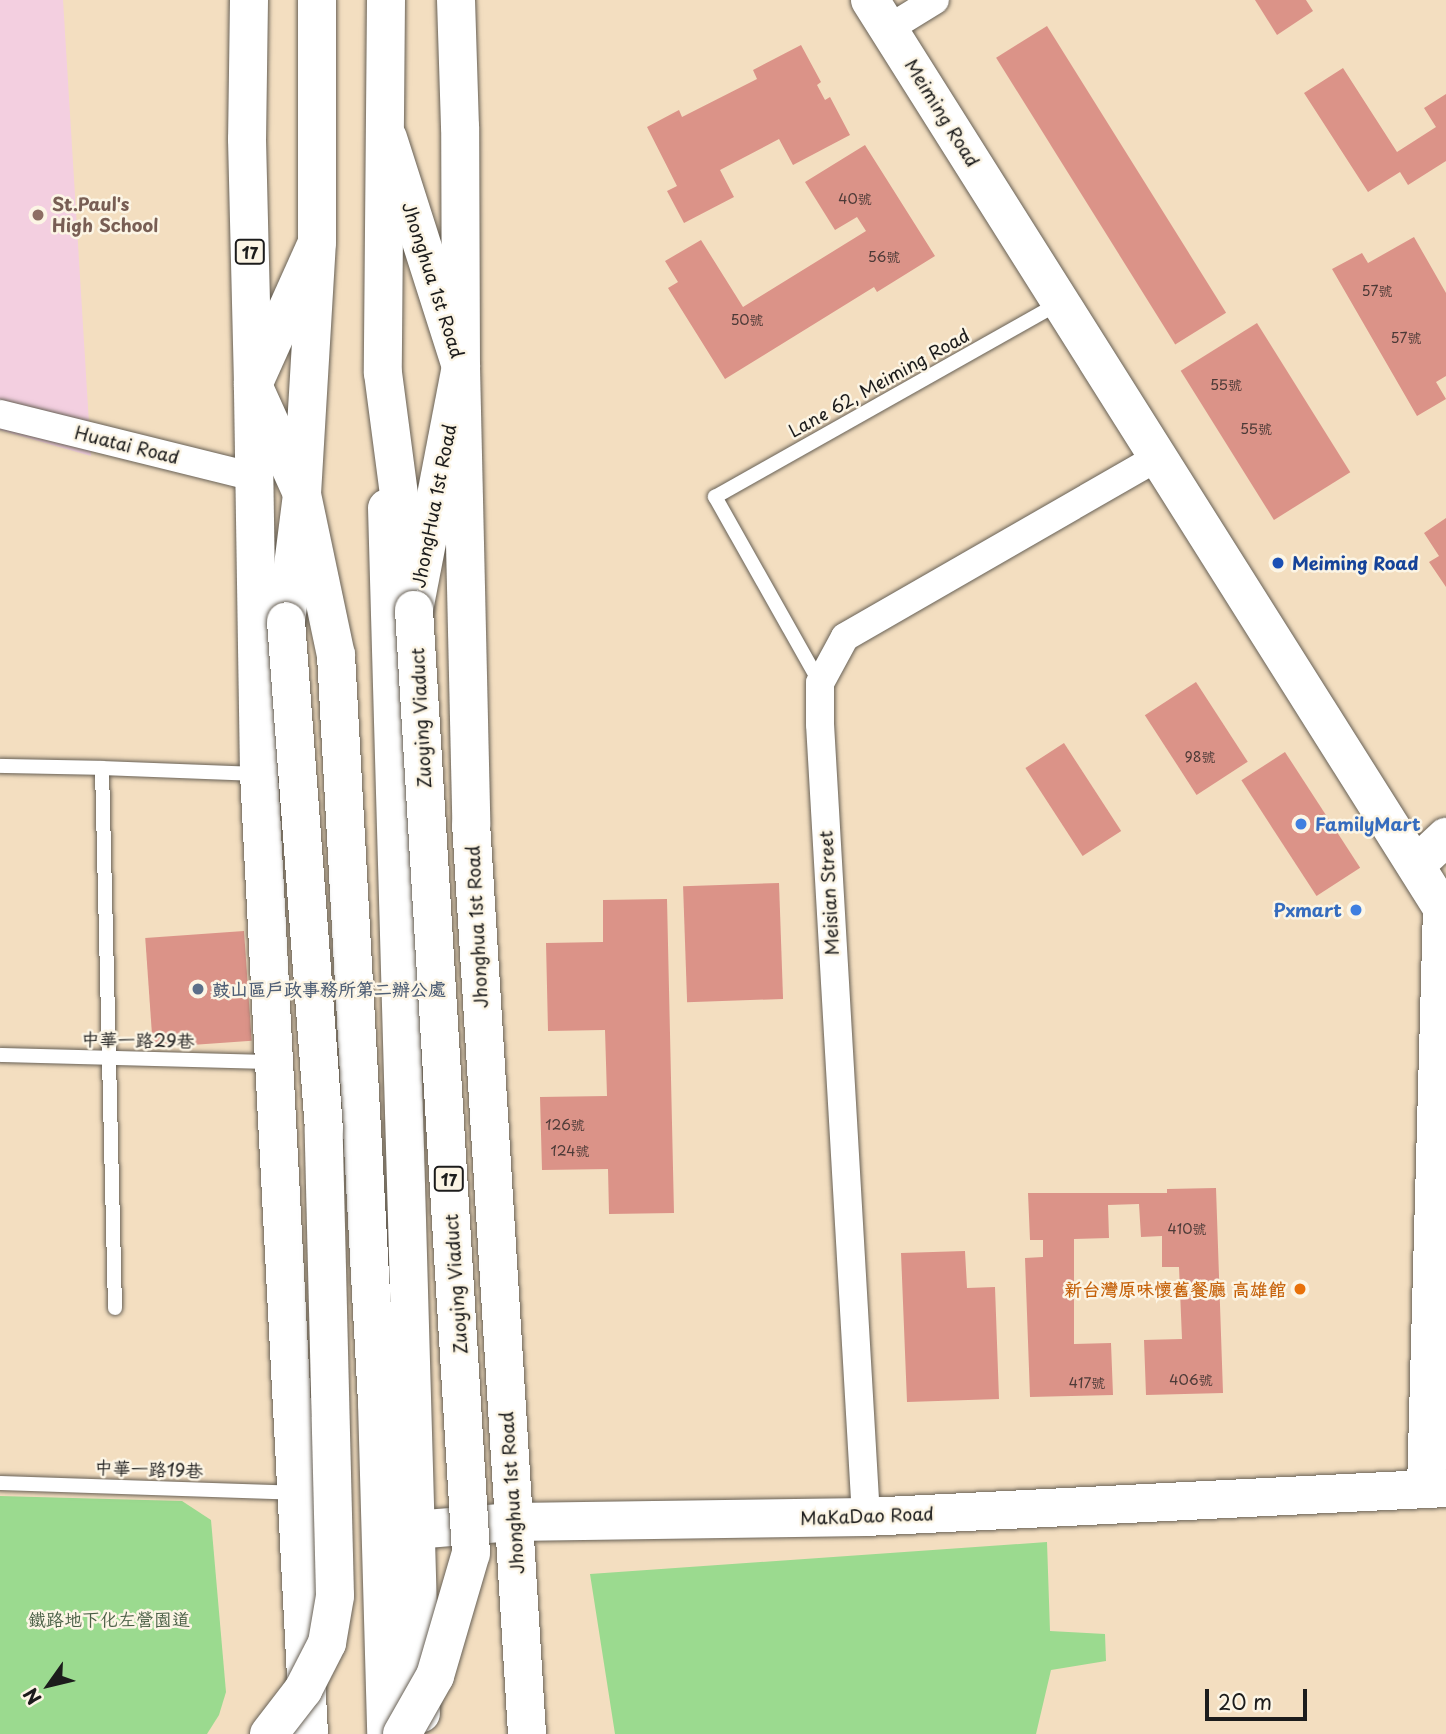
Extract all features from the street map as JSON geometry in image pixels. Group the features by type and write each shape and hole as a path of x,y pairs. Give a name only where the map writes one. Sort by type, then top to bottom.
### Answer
{"street":[{"name":"17","path":"249,0 247,139 253,385 302,494"},
{"path":"269,1734 303,1690 327,1643 335,1595 324,1130 286,621 302,494 317,243 317,0"},
{"name":"JhongHua 1st Road","path":"386,0 383,373 414,610"},
{"name":"JhongHua 1st Road","path":"414,610 461,367 460,127 456,0"},
{"path":"879,14 935,0"},
{"name":"Meiming Road","path":"879,14 1160,456 1432,861 1442,908 1436,1488"},
{"name":"Jhonghua 1st Road","path":"386,130 461,367 471,823 527,1734"},
{"path":"310,1734 259,774 253,385 317,243"},
{"name":"Jhonghua 1st Road","path":"383,373 398,1531 386,1734"},
{"name":"Huatai Road","path":"0,414 255,477"},
{"name":"Meisian Street","path":"866,1517 820,724 820,683 845,637 1160,456"},
{"name":"Jhonghua 1st Road","path":"302,494 336,655 376,1390 398,1531 421,1734"},
{"name":"Zuoying Viaduct","path":"402,1734 435,1676 471,1553 414,610"},
{"path":"1432,861 1446,837"},
{"name":"MaKaDao Road","path":"297,1493 398,1531 513,1522 866,1517 1436,1488"}],"lane":[{"name":"Lane 62, Meiming Road","path":"820,683 715,497 1062,302"},
{"path":"0,766 259,774"},
{"path":"102,768 115,1308"},
{"name":"中華一路29巷","path":"0,1055 274,1062"},
{"name":"中華一路19巷","path":"0,1483 297,1493"}],"shaded area":[{"name":"St.Paul's High School","path":"0,0 63,0 91,456 0,430"}],"green space":[{"name":"鐵路地下化左營園道","path":"0,1496 182,1501 211,1520 226,1692 219,1715 207,1734 0,1734"},
{"path":"1047,1542 1050,1631 1105,1634 1106,1661 1051,1670 1036,1734 615,1734 590,1574"}],"building":[{"path":"1255,0 1306,0 1313,11 1277,35"},
{"path":"1047,26 1226,313 1175,344 996,58"},
{"path":"801,45 821,82 817,85 825,100 830,97 850,135 793,165 779,139 720,170 734,197 684,223 667,191 677,186 647,127 679,110 682,117 757,79 753,70"},
{"path":"1343,68 1397,152 1436,127 1424,108 1446,94 1446,161 1408,185 1400,172 1368,192 1304,93"},
{"path":"865,145 935,256 877,292 874,287 725,379 668,288 678,282 665,261 701,240 743,307 866,231 857,217 835,230 805,182"},
{"path":"1414,237 1446,293 1446,376 1436,382 1446,399 1417,416 1332,269 1362,253 1368,263"},
{"path":"1257,323 1350,472 1274,520 1181,371"},
{"path":"1446,518 1446,587 1429,562 1439,556 1424,533"},
{"path":"1196,682 1248,762 1197,795 1145,715"},
{"path":"1064,743 1121,831 1083,856 1025,768"},
{"name":"FamilyMart","path":"1285,752 1360,868 1317,896 1241,780"},
{"path":"779,883 783,999 687,1002 683,886"},
{"path":"667,899 674,1213 609,1214 608,1169 542,1170 540,1097 607,1096 605,1030 548,1031 546,943 603,942 603,900"},
{"name":"鼓山區戶政事務所第二辦公處","path":"244,931 252,1041 153,1048 145,938"},
{"path":"1216,1188 1223,1393 1146,1395 1144,1340 1182,1339 1179,1267 1162,1267 1162,1236 1141,1237 1139,1204 1108,1205 1109,1238 1074,1239 1074,1344 1111,1343 1113,1395 1030,1397 1025,1258 1043,1257 1043,1240 1030,1240 1028,1193 1167,1193 1167,1189"},
{"path":"965,1251 967,1288 995,1287 999,1399 907,1402 901,1253"}],"place":[{"name":"St.Paul's High School","path":"38,215"},
{"name":"Meiming Road","path":"1278,563"},
{"name":"FamilyMart","path":"1301,824"},
{"name":"Pxmart","path":"1356,910"},
{"name":"鼓山區戶政事務所第二辦公處","path":"198,989"},
{"name":"新台灣原味懷舊餐廳 高雄館","path":"1300,1289"}]}
